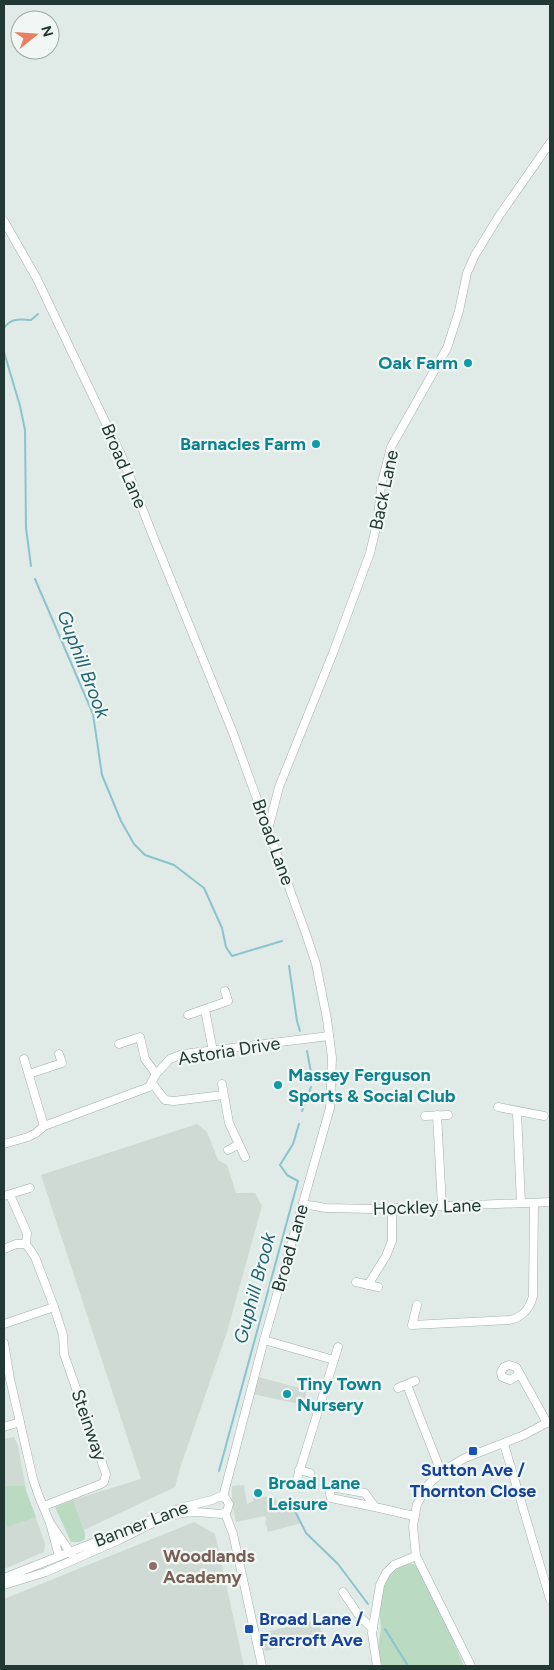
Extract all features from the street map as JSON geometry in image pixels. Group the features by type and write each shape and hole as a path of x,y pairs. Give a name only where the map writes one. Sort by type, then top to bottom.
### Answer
{"street":[{"name":"Back Lane","path":"268,830 279,787 333,653 370,553 378,518 381,486 391,448 448,348 459,311 467,273 475,255 499,216 550,143"},
{"name":"Broad Lane","path":"4,221 37,279 122,457 233,733 316,964 330,1036 332,1058 330,1108 264,1340 224,1497"},
{"path":"188,1014 228,1001 225,992"},
{"path":"205,1010 213,1051"},
{"path":"119,1044 144,1036 145,1058 156,1074"},
{"name":"Astoria Drive","path":"152,1083 156,1074 170,1059 183,1054 330,1036"},
{"path":"58,1054 65,1072"},
{"path":"24,1060 44,1126"},
{"path":"29,1074 62,1063"},
{"path":"4,1144 28,1137 44,1126 149,1087 152,1083 166,1100 174,1101 224,1095"},
{"path":"222,1084 229,1123 245,1157"},
{"path":"498,1107 544,1116"},
{"path":"517,1112 521,1203"},
{"path":"437,1115 442,1206"},
{"path":"425,1116 448,1115"},
{"path":"228,1150 238,1145"},
{"path":"7,1196 30,1188"},
{"name":"Steinway","path":"7,1196 27,1233 26,1244 35,1257 54,1307 63,1335 64,1354 106,1477 101,1484 44,1506"},
{"name":"Hockley Lane","path":"303,1204 351,1209 392,1209 550,1202"},
{"path":"417,1305 412,1324 518,1318 529,1308 533,1296 534,1203"},
{"path":"368,1284 386,1256 392,1241 392,1209"},
{"path":"4,1249 16,1244 26,1244"},
{"path":"356,1282 378,1287"},
{"path":"4,1324 54,1307"},
{"path":"264,1340 334,1360"},
{"path":"4,1343 5,1358 33,1479 50,1523 59,1556"},
{"path":"296,1479 338,1347"},
{"path":"470,1666 416,1556 413,1536 414,1516 422,1494 444,1470 465,1458 504,1444 548,1422 520,1374"},
{"path":"398,1388 411,1383 438,1464 444,1470"},
{"path":"4,1427 20,1422"},
{"path":"504,1444 550,1599"},
{"path":"299,1470 310,1473"},
{"path":"375,1507 365,1493 331,1487 331,1498 414,1516"},
{"path":"220,1513 229,1504 224,1497 218,1496 212,1500 210,1506 220,1513 233,1534 262,1666"},
{"name":"Banner Lane","path":"4,1585 46,1572 72,1555 184,1506 212,1500"},
{"name":"Banner Lane","path":"4,1578 59,1556 72,1555 100,1548 161,1519 182,1513 220,1513"},
{"path":"50,1523 72,1555"},
{"path":"377,1666 373,1642 373,1625 380,1585 386,1573 394,1565 416,1556"},
{"path":"343,1592 360,1617 373,1625"}],"shaded area":[{"path":"197,1124 207,1132 218,1160 227,1165 236,1193 255,1193 262,1206 227,1332 175,1487 84,1530 73,1500 141,1479 41,1175"},
{"path":"258,1377 307,1390 304,1405 253,1394"},
{"path":"14,1437 18,1446 26,1490 45,1544 44,1552 4,1569 4,1439"},
{"path":"244,1485 247,1504 253,1501 253,1498 273,1496 279,1503 293,1507 301,1523 268,1532 265,1516 236,1522 232,1503 232,1486"},
{"name":"Woodlands Academy","path":"194,1522 215,1534 244,1666 4,1666 4,1599"},
{"path":"319,1620 323,1639 265,1651 260,1633"}],"green space":[{"path":"4,1486 24,1486 36,1517 7,1527 4,1517"},
{"path":"73,1500 85,1533 85,1539 80,1542 71,1542 55,1507"},
{"path":"407,1564 413,1564 418,1567 450,1632 464,1666 381,1666 378,1648 381,1628 379,1604 382,1587 389,1576 398,1568"}],"waterway":[{"path":"4,328 12,321 19,319 31,320 38,314"},
{"path":"4,352 25,430 26,528 31,566"},
{"name":"Guphill Brook","path":"35,579 93,714 102,775 121,821 134,844 145,855 174,865 204,888 222,928 226,947 232,956 282,941"},
{"name":"Guphill Brook","path":"289,966 300,1031"},
{"path":"307,1051 312,1078"},
{"path":"302,1111 311,1087"},
{"name":"Guphill Brook","path":"219,1471 298,1181 287,1175 280,1165 293,1144 299,1124"},
{"name":"Guphill Brook","path":"279,1502 293,1507 306,1533 338,1564 368,1604"},
{"name":"Guphill Brook","path":"385,1629 408,1666"}],"place":[{"name":"Oak Farm","path":"468,363"},
{"name":"Barnacles Farm","path":"316,444"},
{"name":"Massey Ferguson Sports & Social Club","path":"278,1085"},
{"name":"Tiny Town Nursery","path":"287,1394"},
{"name":"Sutton Ave / Thornton Close","path":"473,1451"},
{"name":"Broad Lane Leisure","path":"258,1493"},
{"name":"Woodlands Academy","path":"153,1566"},
{"name":"Broad Lane / Farcroft Ave","path":"249,1629"}]}
